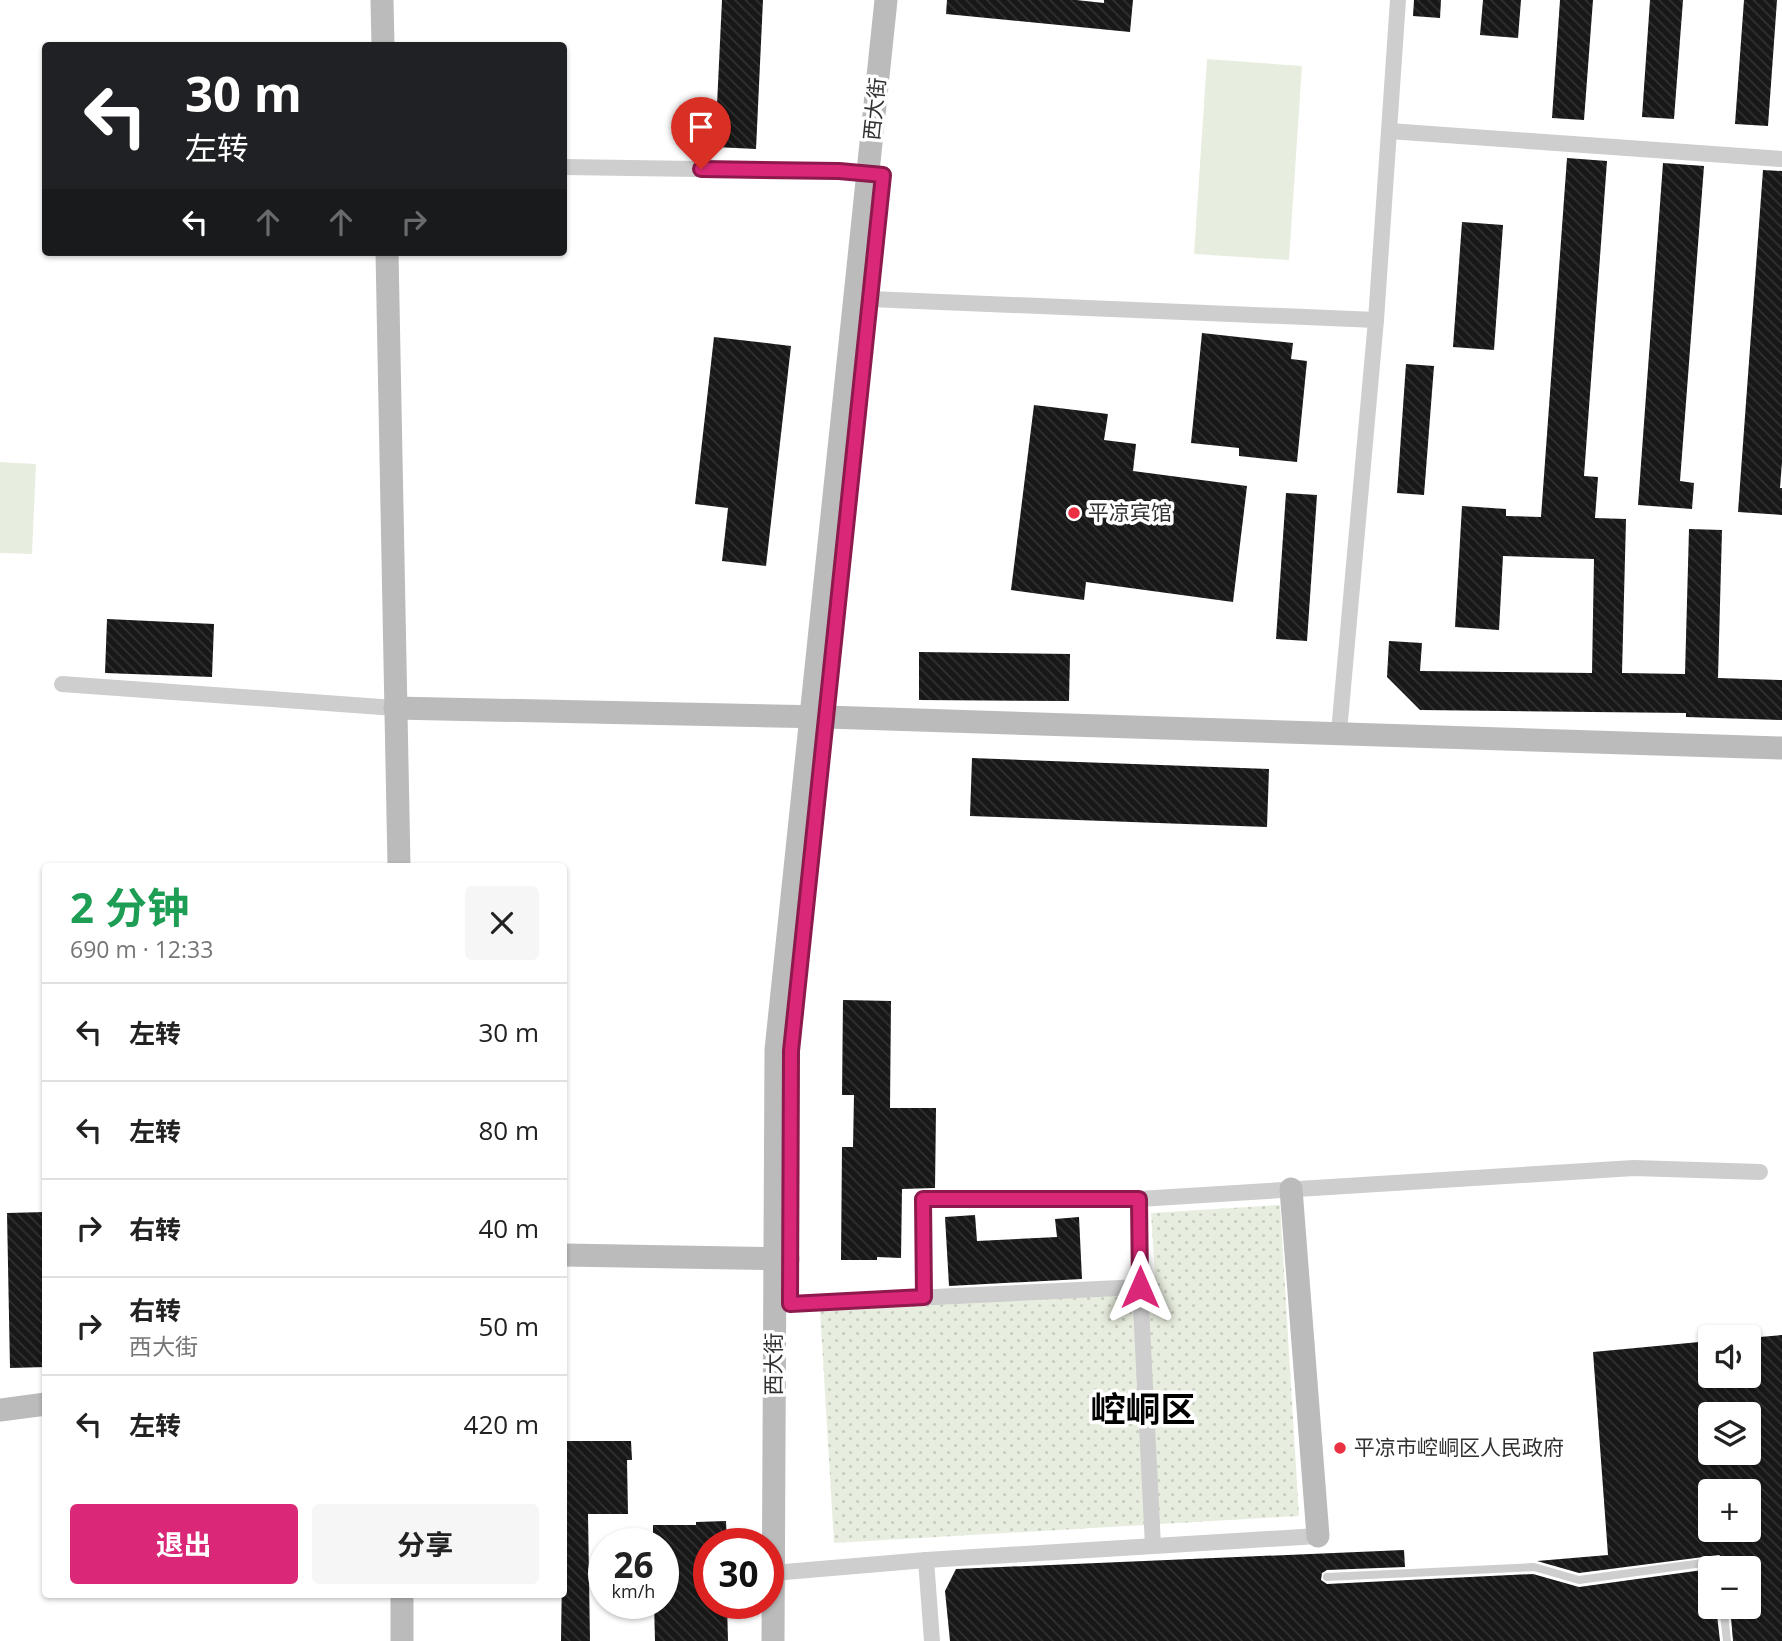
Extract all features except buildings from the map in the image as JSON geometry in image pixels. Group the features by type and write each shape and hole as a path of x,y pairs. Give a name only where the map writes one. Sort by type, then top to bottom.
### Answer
{"main road":[{"path":"382,0 383,42"},
{"name":"西大街","path":"781,1528 783,1259 776,1050 870,299 886,0"},
{"name":"西大街","path":"818,717 875,174 902,0"},
{"path":"387,256 399,863"},
{"path":"395,708 818,717 1782,747"},
{"path":"1291,1189 1318,1536"},
{"path":"567,1255 783,1259"},
{"name":"西大街","path":"783,1259 790,1304 783,1528"},
{"path":"0,1410 42,1405"},
{"path":"401,1641 402,1598"},
{"name":"西大街","path":"784,1598 789,1641"},
{"name":"西大街","path":"773,1641 776,1619"}],"street":[{"path":"1339,732 1377,320 1398,0"},
{"path":"1389,131 1782,159"},
{"path":"567,166 875,174"},
{"path":"870,299 1377,320"},
{"path":"62,684 395,708"},
{"path":"924,1297 923,1199 1139,1199 1634,1168 1760,1172"},
{"path":"1139,1199 1140,1287 1153,1546"},
{"path":"790,1304 1140,1287"},
{"path":"784,1573 926,1560 1318,1536"},
{"path":"926,1560 932,1641"}],"lane":[{"path":"1327,1577 1534,1567 1579,1580 1698,1564"},
{"path":"1724,1619 1727,1641"}],"green space":[{"path":"1207,59 1302,66 1289,260 1194,254"},
{"path":"0,462 36,464 32,554 0,553"},
{"path":"1280,1205 1299,1516 834,1543 820,1310 1156,1290 1151,1213"}],"place":[{"name":"平凉宾馆","path":"1074,513"},
{"name":"平凉市崆峒区人民政府","path":"1340,1448"}],"district":[{"name":"崆峒区","path":"1143,1410"}],"route":[{"path":"701,169 839,171 883,175 791,1051 790,1304 924,1297 923,1199 1139,1199 1140,1287"}]}
